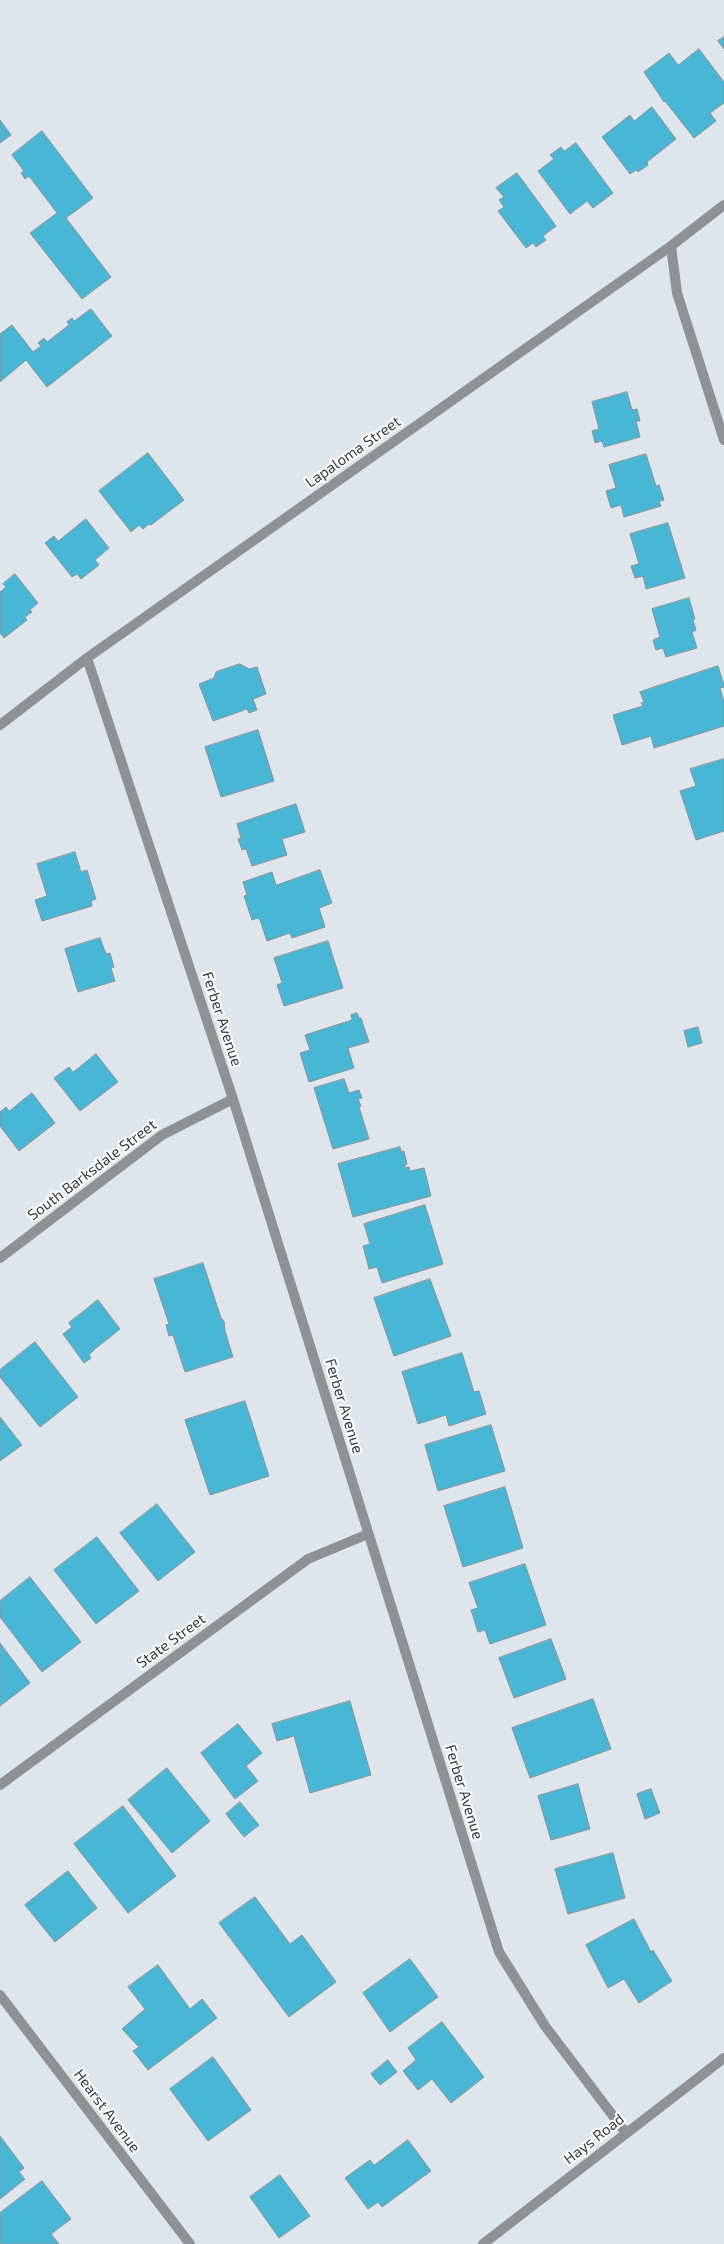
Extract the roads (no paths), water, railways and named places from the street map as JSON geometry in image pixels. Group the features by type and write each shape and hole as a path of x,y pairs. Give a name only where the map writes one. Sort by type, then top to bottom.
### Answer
{"street":[{"name":"Lapaloma Street","path":"0,724 87,658 671,246 724,205"},
{"path":"671,246 677,293 724,440"},
{"name":"Ferber Avenue","path":"87,658 233,1099 499,1952 545,2026 626,2133"},
{"name":"South Barksdale Street","path":"0,1258 162,1135 233,1099"},
{"name":"State Street","path":"0,1785 308,1559 368,1534"},
{"name":"Hearst Avenue","path":"0,1995 190,2244"},
{"name":"Hays Road","path":"483,2244 724,2058"}]}
